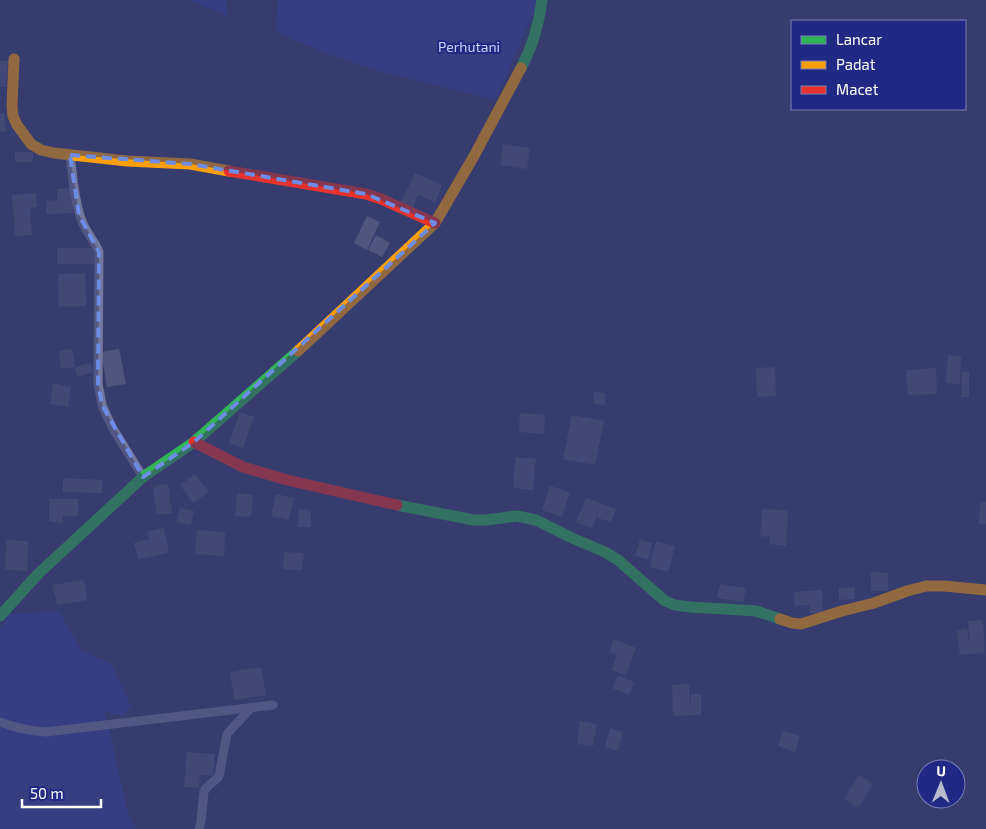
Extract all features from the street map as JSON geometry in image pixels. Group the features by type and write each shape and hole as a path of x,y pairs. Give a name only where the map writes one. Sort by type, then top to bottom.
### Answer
{"street":[{"path":"0,616 38,574 143,477 194,442 286,362 435,223 474,156 523,64 540,15 542,0"},
{"path":"14,59 13,116 36,147 54,153 70,155 127,161 190,164 366,194 435,223"},
{"path":"70,155 79,215 99,252 98,383 102,406 112,427 143,477"},
{"path":"194,442 243,466 287,480 383,502 474,520 517,516 536,520 605,552 618,560 665,601 675,605 756,611 792,623 801,624 926,586 986,590"},
{"path":"0,722 34,732 46,732 273,705"},
{"path":"200,829 204,791 219,776 227,734 251,708"}],"highlighted area":[{"path":"70,155 190,164 366,194 435,223 194,442 143,477 102,405 98,383 99,252 79,215"}],"green space":[{"path":"190,0 226,0 227,16"},
{"name":"Perhutani","path":"278,0 539,0 496,100 375,70 323,52 276,32"},
{"path":"59,611 81,650 112,664 131,707 123,715 105,712 128,813 136,829 0,829 0,629 9,614"}],"building":[{"path":"0,61 8,61 6,87 0,87"},
{"path":"0,113 4,113 7,131 0,132"},
{"path":"503,144 530,148 527,169 500,165"},
{"path":"15,152 33,152 33,162 15,162"},
{"path":"415,173 442,185 435,202 418,195 412,209 400,204"},
{"path":"72,188 73,213 46,214 46,201 57,200 57,189"},
{"path":"36,193 37,207 30,208 32,235 15,236 12,195"},
{"path":"367,216 380,222 367,250 354,243"},
{"path":"376,235 390,243 382,257 368,250"},
{"path":"57,248 94,248 94,264 57,264"},
{"path":"85,273 86,306 59,307 58,274"},
{"path":"72,349 75,367 61,369 59,351"},
{"path":"119,349 126,384 107,387 101,352"},
{"path":"948,355 961,356 960,384 946,383"},
{"path":"90,363 93,372 77,377 75,367"},
{"path":"775,367 776,396 757,397 756,368"},
{"path":"936,368 937,394 908,395 906,370"},
{"path":"962,372 969,372 969,397 961,397"},
{"path":"53,383 71,387 68,407 50,404"},
{"path":"594,392 605,393 605,405 594,404"},
{"path":"240,412 254,417 243,448 229,443"},
{"path":"520,413 545,415 544,434 519,432"},
{"path":"572,415 604,421 595,465 563,459"},
{"path":"516,457 536,459 533,490 513,488"},
{"path":"195,474 209,492 193,503 180,485"},
{"path":"63,478 102,480 102,493 63,492"},
{"path":"168,484 172,513 157,515 153,486"},
{"path":"550,486 570,492 562,517 542,510"},
{"path":"237,493 253,495 251,517 235,516"},
{"path":"276,494 294,498 289,520 271,516"},
{"path":"586,498 616,509 611,522 597,518 600,509 592,528 576,522"},
{"path":"49,499 78,499 78,516 63,516 63,523 49,522"},
{"path":"980,502 986,502 986,524 979,524"},
{"path":"180,508 194,511 191,525 177,522"},
{"path":"299,509 311,510 311,527 298,527"},
{"path":"762,509 788,510 786,546 769,544 770,537 760,536"},
{"path":"164,528 169,553 138,559 134,543 148,539 151,550 147,531"},
{"path":"197,530 225,532 224,556 195,554"},
{"path":"6,540 28,541 27,571 5,570"},
{"path":"640,540 652,543 648,559 635,556"},
{"path":"656,541 675,546 668,572 649,567"},
{"path":"284,552 304,553 302,570 283,569"},
{"path":"871,572 888,573 888,591 871,591"},
{"path":"84,580 87,600 57,605 53,585"},
{"path":"720,584 746,588 743,602 717,598"},
{"path":"855,587 855,599 839,600 839,588"},
{"path":"822,590 823,613 810,613 809,605 795,606 794,592"},
{"path":"983,620 985,653 960,655 957,631 967,629 970,647 968,621"},
{"path":"614,639 636,648 626,675 611,670 617,655 609,652"},
{"path":"261,667 266,695 234,700 230,672"},
{"path":"618,675 634,682 629,695 612,688"},
{"path":"689,684 690,708 691,694 701,694 701,715 673,716 672,685"},
{"path":"580,721 597,724 593,746 577,744"},
{"path":"610,728 623,732 618,751 605,747"},
{"path":"783,731 800,736 795,752 778,746"},
{"path":"187,752 215,754 213,776 200,775 199,788 184,787"},
{"path":"859,775 873,784 858,808 844,799"}],"traffic: fast":[{"path":"521,68 534,35 542,0"},
{"path":"0,616 38,574 143,477 194,442 298,351"},
{"path":"397,505 474,520 517,516 536,520 618,560 665,601 675,605 691,607 756,611 780,619"}],"traffic: slow":[{"path":"14,59 13,116 17,125 31,144 41,150 127,161 190,164 229,171"},
{"path":"298,351 435,223 474,156 521,68"},
{"path":"780,619 801,624 926,586 986,590"}],"traffic: jam":[{"path":"229,171 366,194 435,223"},
{"path":"194,442 243,467 287,480 397,505"}]}
